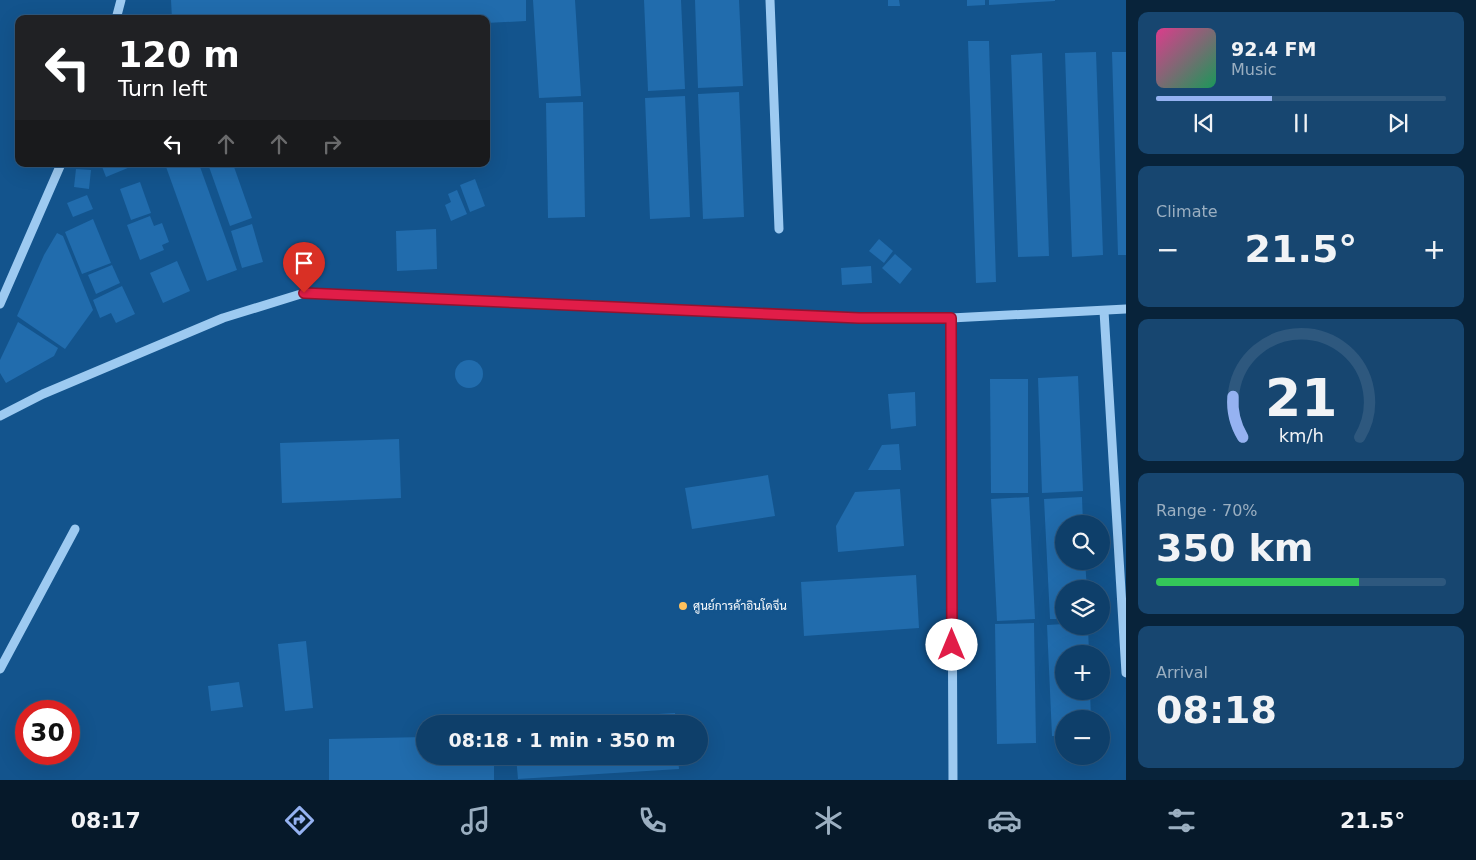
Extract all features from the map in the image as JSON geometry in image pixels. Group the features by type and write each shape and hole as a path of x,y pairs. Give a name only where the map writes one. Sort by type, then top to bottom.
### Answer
{"street":[{"path":"117,15 121,0"},
{"path":"770,0 779,229"},
{"path":"0,304 60,167"},
{"path":"0,416 43,394 223,318 304,293 859,318 951,318 1126,309"},
{"path":"1104,310 1126,673"},
{"path":"951,318 953,780"},
{"path":"0,669 75,529"}],"building":[{"path":"171,0 526,0 526,21 490,23 490,15 172,15"},
{"path":"533,0 575,0 581,96 539,98"},
{"path":"644,0 681,0 685,89 648,91"},
{"path":"695,0 739,0 743,86 698,88"},
{"path":"888,0 899,0 900,6 888,6"},
{"path":"967,0 985,0 985,5 967,6"},
{"path":"989,0 1055,0 1055,1 989,5"},
{"path":"968,41 989,41 996,282 976,283"},
{"path":"1096,52 1103,255 1072,257 1065,53"},
{"path":"1112,52 1126,52 1126,255 1118,255"},
{"path":"1042,53 1049,256 1018,257 1011,55"},
{"path":"739,92 744,217 703,219 698,94"},
{"path":"685,96 690,217 650,219 645,98"},
{"path":"583,102 585,217 548,218 546,103"},
{"path":"102,167 130,167 106,177"},
{"path":"166,167 200,167 237,270 207,281"},
{"path":"209,167 234,167 252,218 230,226"},
{"path":"76,169 91,170 89,189 74,187"},
{"path":"475,179 485,206 470,212 460,185"},
{"path":"140,182 151,213 131,220 120,189"},
{"path":"457,190 467,214 451,221 445,205 451,202 448,194"},
{"path":"87,195 93,209 73,217 67,203"},
{"path":"150,216 154,226 162,223 169,242 162,245 164,250 140,260 127,225"},
{"path":"93,219 111,263 82,274 65,232"},
{"path":"252,224 263,262 242,268 231,231"},
{"path":"436,229 437,269 397,271 396,231"},
{"path":"57,233 63,236 93,310 65,349 17,316 44,255"},
{"path":"879,239 893,251 884,263 869,251"},
{"path":"895,254 912,269 900,284 882,268"},
{"path":"177,261 190,291 163,303 150,273"},
{"path":"112,265 120,283 96,294 88,275"},
{"path":"871,266 872,283 842,285 841,268"},
{"path":"122,286 135,314 116,323 111,313 100,318 93,300"},
{"path":"18,322 58,348 54,356 6,383 0,373 0,360"},
{"path":"469,360 479,364 483,374 479,384 469,388 459,384 455,374 459,364"},
{"path":"1078,376 1083,491 1042,493 1038,378"},
{"path":"990,379 1028,379 1028,493 991,493"},
{"path":"915,392 916,426 891,429 888,394"},
{"path":"399,439 401,498 282,503 280,443"},
{"path":"899,444 901,470 868,470 882,445"},
{"path":"768,475 775,516 692,529 685,488"},
{"path":"900,489 904,546 838,552 836,526 855,492"},
{"path":"1029,497 1035,619 997,621 991,499"},
{"path":"1082,497 1083,515 1055,515 1055,570 1086,570 1086,580 1055,580 1055,619 1050,619 1044,499"},
{"path":"916,575 919,628 804,636 801,582"},
{"path":"1034,623 1036,743 997,744 995,624"},
{"path":"1047,625 1055,625 1055,635 1088,635 1089,645 1055,645 1055,700 1090,700 1091,710 1055,710 1055,736 1052,736"},
{"path":"306,641 313,708 285,711 278,644"},
{"path":"239,682 243,707 211,711 208,686"},
{"path":"675,713 675,715 641,715"},
{"path":"416,737 416,765 494,765 494,780 329,780 329,739"},
{"path":"517,765 679,765 679,769 518,779"}],"place":[{"name":"ศูนย์การค้าอินโดจีน","path":"683,606"}],"route":[{"path":"304,293 859,318 951,318 952,645"}]}
